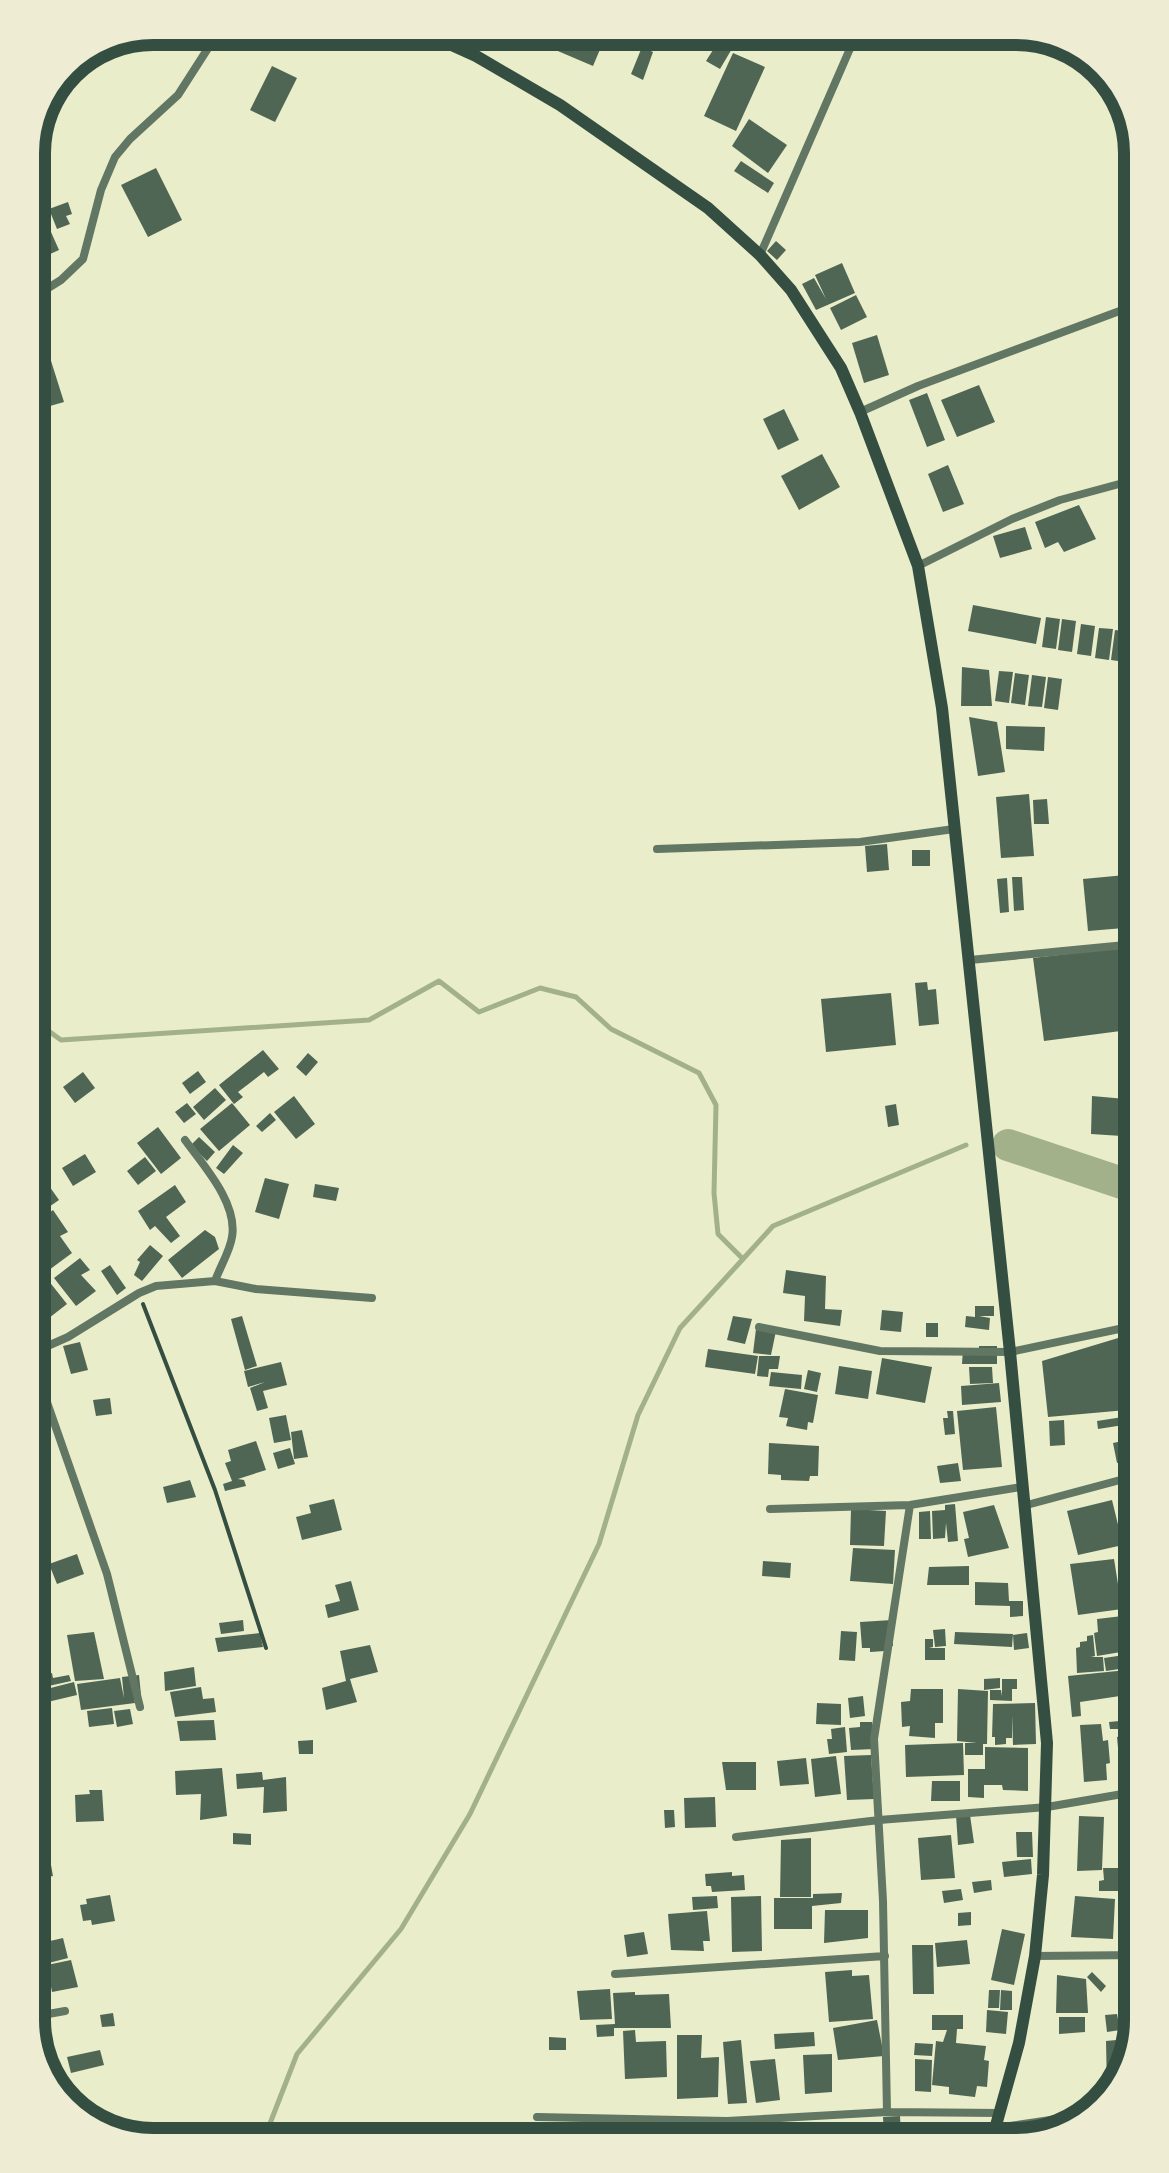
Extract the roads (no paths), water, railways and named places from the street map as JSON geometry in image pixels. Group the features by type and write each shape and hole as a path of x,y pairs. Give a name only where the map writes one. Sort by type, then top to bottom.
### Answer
{"highway":[{"path":"452,45 560,105 708,208 760,255 813,321 840,368 918,566 942,708 970,960 1047,1742 1047,1807 1034,1956 1019,2043 995,2128"}],"street":[{"path":"45,290 83,260 101,190 115,157 178,95 210,45"},
{"path":"760,255 852,45"},
{"path":"860,412 918,386 1124,309"},
{"path":"918,566 1012,519 1060,500 1124,483"},
{"path":"657,849 860,842 954,829"},
{"path":"970,960 1124,945"},
{"path":"185,1140 219,1190 232,1224 232,1239 214,1280"},
{"path":"45,1347 156,1286 214,1280 256,1289 372,1298"},
{"path":"759,1327 880,1351 1010,1352 1124,1328"},
{"path":"45,1396 108,1574 140,1707"},
{"path":"1023,1506 1124,1480"},
{"path":"770,1509 910,1505 1021,1487"},
{"path":"887,2112 885,1956 874,1739 910,1505"},
{"path":"736,1837 879,1820 1047,1807 1124,1794"},
{"path":"1034,1956 1124,1955"},
{"path":"615,1974 885,1956"},
{"path":"45,2014 65,2010"},
{"path":"538,2117 727,2122 887,2112 1000,2113"},
{"path":"1016,2128 1054,2121"}],"waterway":[{"path":"45,1028 61,1040 369,1020 439,981 479,1012 540,988 576,997 611,1029 699,1073 716,1105 714,1193 718,1234 743,1259 773,1226 966,1145"},
{"path":"1008,1145 1124,1184"},
{"path":"268,2128 297,2054 401,1929 470,1814 599,1544 638,1415 680,1328 743,1259"}]}
